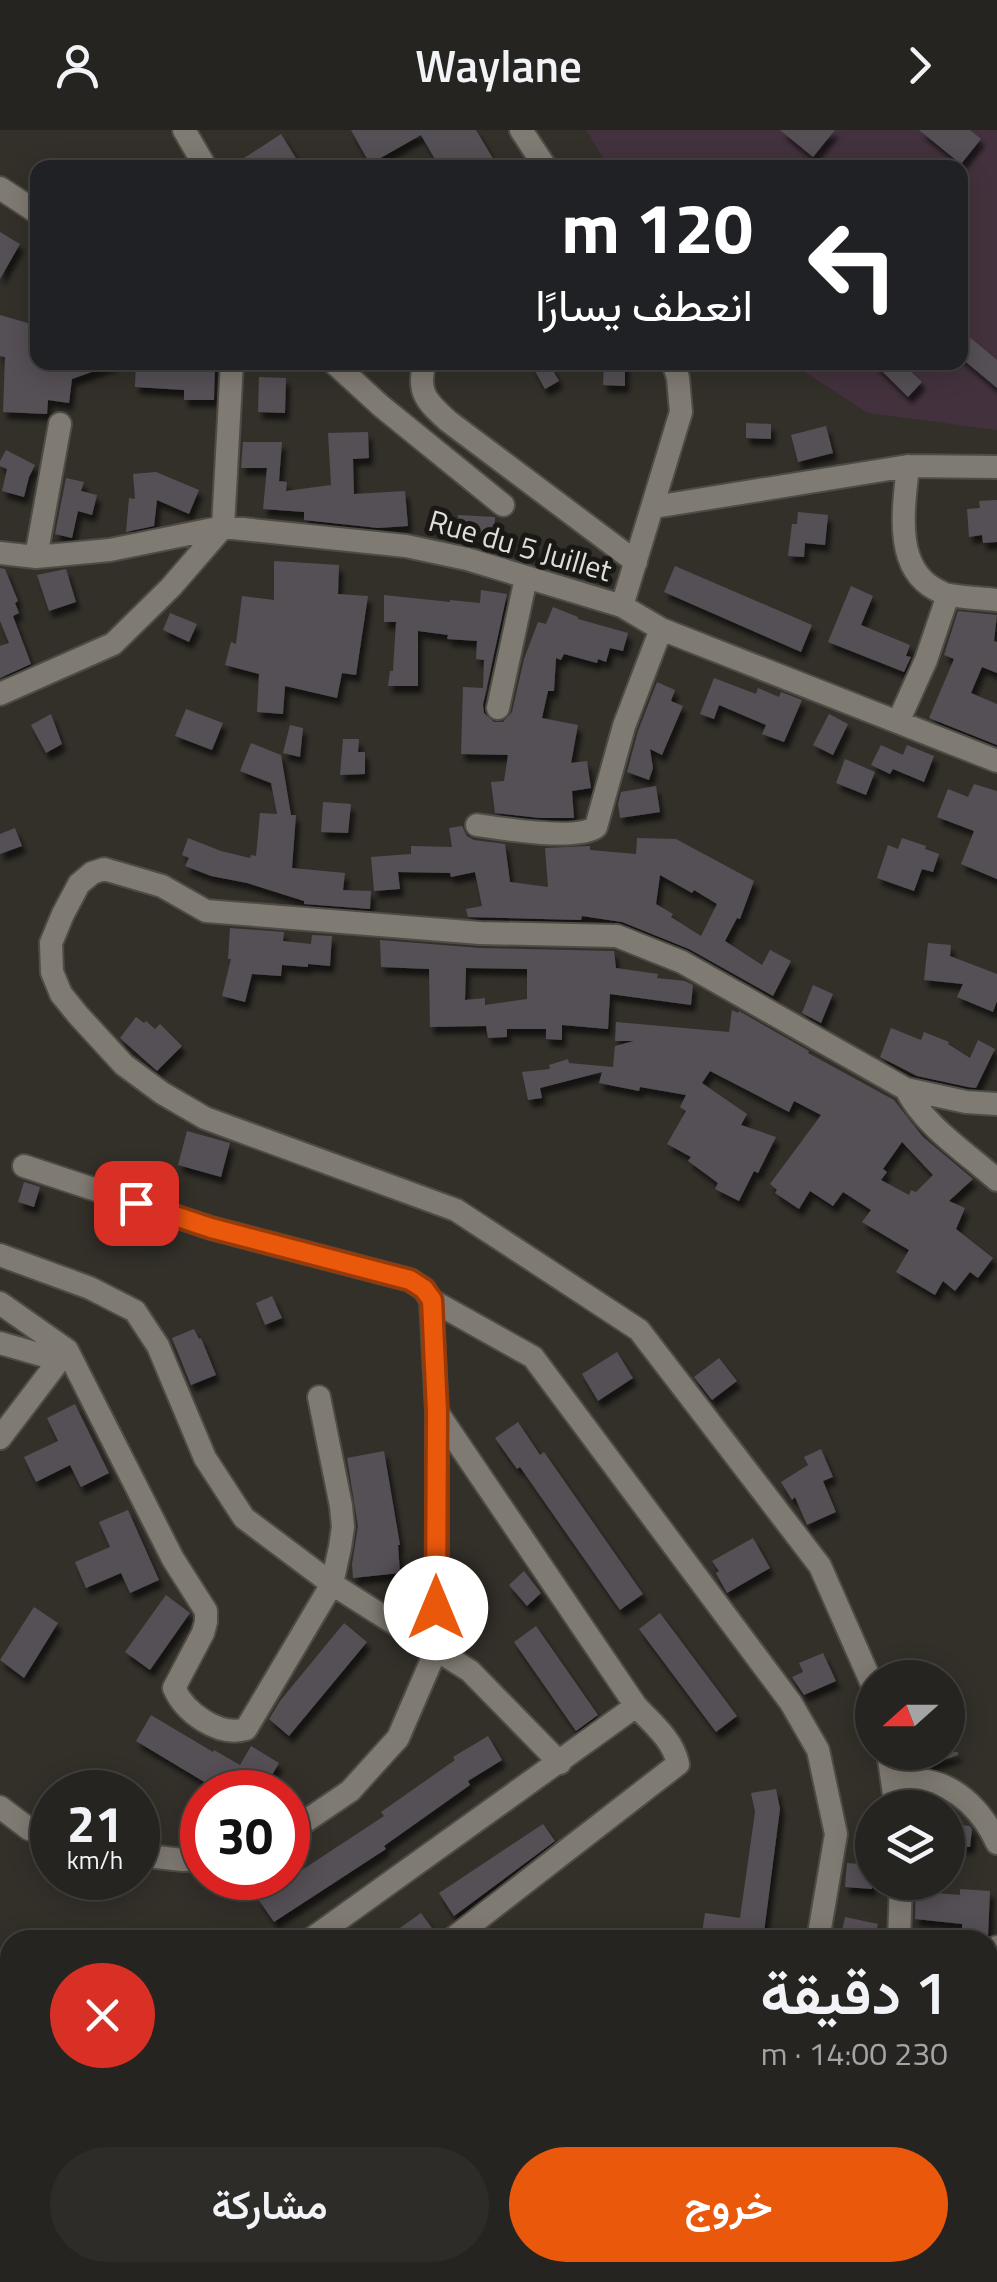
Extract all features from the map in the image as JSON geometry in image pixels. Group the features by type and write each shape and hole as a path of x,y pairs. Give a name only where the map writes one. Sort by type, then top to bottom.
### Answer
{"street":[{"path":"184,130 201,160"},
{"path":"521,130 541,160"},
{"path":"0,188 30,208"},
{"path":"0,694 113,644 171,588 223,527 232,370"},
{"path":"342,370 503,505"},
{"path":"424,370 421,386 431,405 448,421 636,562"},
{"path":"622,606 680,412 676,370"},
{"path":"14,558 60,424"},
{"path":"654,508 908,466 997,467"},
{"path":"908,466 904,504 911,567 925,584 948,596 997,600"},
{"name":"Rue du 5 Juillet","path":"14,558 110,550 223,527 406,546 467,559 622,606 661,628 997,761"},
{"path":"498,708 526,578"},
{"path":"898,722 926,660 948,596"},
{"path":"477,825 524,832 586,833 596,827 624,726 661,628"},
{"path":"861,1660 820,1566 640,1330 456,1210 205,1118 162,1093 124,1065 61,994 52,972 51,943 79,884 92,872 104,869 162,886 206,911 480,933 618,936 682,962 906,1089 966,1102 997,1104"},
{"path":"906,1089 927,1119 997,1180"},
{"path":"24,1166 211,1228 410,1280 432,1300 533,1357 791,1704 818,1750 836,1834 820,1930"},
{"path":"0,1255 90,1288 135,1311 158,1346 205,1458 244,1518 332,1584 470,1671 560,1763"},
{"path":"310,1818 350,1791 398,1738 436,1648 437,1412 432,1300"},
{"path":"0,1303 63,1355 173,1559 206,1611 203,1634 174,1688 201,1720 216,1726 246,1730 332,1584 343,1527 342,1506 319,1397"},
{"path":"0,1343 63,1355"},
{"path":"0,1436 63,1355"},
{"path":"437,1412 636,1706 676,1752 678,1764 464,1930"},
{"path":"324,1930 636,1706"},
{"path":"891,1770 894,1790"},
{"path":"893,1782 924,1780 949,1788 974,1807 997,1844"},
{"path":"0,1807 30,1829"},
{"path":"899,1930 900,1900"}],"shaded area":[{"path":"586,130 997,130 997,430 868,413 802,370 968,370 968,160 605,160"}],"building":[{"path":"351,130 476,130 494,160 435,160 421,135 377,160 368,160"},
{"path":"780,130 835,130 813,157"},
{"path":"919,130 970,130 981,139 964,160 956,160"},
{"path":"281,134 297,160 241,160"},
{"path":"0,232 20,244 0,279"},
{"path":"0,315 30,324 30,370 97,370 72,379 69,403 48,400 47,414 3,412 5,357 0,356"},
{"path":"968,336 997,360 997,388 968,364"},
{"path":"136,370 215,370 214,400 184,400 184,390 135,387"},
{"path":"534,370 553,370 559,381 545,389"},
{"path":"604,370 625,370 625,386 603,385"},
{"path":"881,370 909,370 922,382 908,397"},
{"path":"259,377 286,378 285,413 258,412"},
{"path":"746,423 771,424 771,439 746,438"},
{"path":"826,426 833,453 798,462 791,435"},
{"path":"368,432 369,458 353,459 354,494 405,491 408,526 378,528 304,520 304,512 263,509 267,468 241,468 243,442 282,442 279,481 287,482 286,491 331,485 328,433"},
{"path":"6,450 35,465 24,497 2,491 7,469 0,466 0,461"},
{"path":"156,472 199,490 189,514 157,500 154,526 126,532 129,498 135,499 133,474"},
{"path":"66,478 84,482 81,491 97,495 92,515 78,511 72,538 55,534"},
{"path":"997,500 997,542 983,543 982,535 969,537 967,509 980,508 979,501"},
{"path":"798,512 828,515 825,545 805,543 804,557 788,556 792,524 797,524"},
{"path":"458,515 495,517 494,542 458,541"},
{"path":"274,561 339,565 338,594 368,596 356,675 342,673 337,698 285,686 283,714 257,712 259,674 225,665 231,642 236,644 242,596 274,600"},
{"path":"675,566 812,625 801,652 664,592"},
{"path":"0,568 5,569 18,601 15,603 19,613 13,616 31,664 0,678 0,646 9,643 0,621"},
{"path":"66,569 76,602 49,611 37,575"},
{"path":"851,586 873,596 861,625 910,645 906,656 911,657 904,672 828,642"},
{"path":"481,590 507,594 483,705 484,713 494,722 503,722 512,712 524,659 538,622 546,624 553,607 578,619 628,633 623,651 610,648 606,662 564,654 561,660 556,658 554,691 548,691 542,718 578,725 571,763 587,761 591,788 572,791 574,818 495,813 491,782 504,781 508,755 461,754 463,687 483,688 484,660 476,659 477,641 447,639 448,635 418,631 418,686 388,686 393,671 396,622 384,622 384,595 480,603"},
{"path":"958,611 997,615 997,673 982,667 971,693 997,704 997,745 929,718 954,659 944,655"},
{"path":"170,613 197,624 189,642 163,630"},
{"path":"714,678 756,694 758,688 779,697 781,692 802,700 784,742 762,734 766,725 719,705 714,719 700,714"},
{"path":"657,682 675,690 671,701 683,706 662,755 650,749 653,768 649,780 627,772"},
{"path":"186,709 223,723 212,750 175,736"},
{"path":"51,714 62,744 46,753 31,725"},
{"path":"829,714 848,724 833,755 813,745"},
{"path":"290,725 303,728 300,757 283,753"},
{"path":"343,739 359,739 358,752 365,752 365,774 340,775"},
{"path":"251,743 281,755 291,815 296,815 292,868 345,873 343,890 371,891 370,909 304,904 185,866 189,858 182,855 188,838 221,851 256,856 260,813 277,814 271,783 240,771"},
{"path":"881,745 903,755 907,745 934,756 924,782 871,765"},
{"path":"845,759 875,772 866,795 836,783"},
{"path":"974,784 997,791 997,879 961,864 974,831 937,817 948,789 968,797"},
{"path":"656,786 660,812 620,818 621,792"},
{"path":"323,802 351,804 348,833 321,832"},
{"path":"462,826 474,840 505,844 510,882 548,887 545,848 590,846 590,850 636,854 637,838 676,839 754,881 740,919 737,918 725,941 762,965 770,950 791,961 773,996 689,949 622,922 582,916 581,920 468,917 466,909 482,906 475,872 451,877 450,873 398,872 400,889 374,891 371,857 411,854 411,846 452,847 449,828","holes":["660,875 692,893 694,890 717,904 701,936 656,904"]},
{"path":"15,828 22,846 0,854 0,834"},
{"path":"902,838 939,854 933,872 922,869 914,891 877,878 888,845 898,849"},
{"path":"230,928 284,932 283,941 311,944 312,935 332,936 330,966 282,965 281,976 252,974 245,1002 222,996 231,959"},
{"path":"380,940 480,948 614,951 616,968 658,974 657,978 693,985 691,1005 610,994 608,1029 562,1025 562,1040 546,1039 546,1029 507,1029 507,1037 488,1038 486,1026 430,1027 429,969 381,967","holes":["466,968 527,969 527,999 485,1005 485,998 465,1000"]},
{"path":"928,943 951,945 950,956 997,974 993,1012 957,997 963,984 924,980"},
{"path":"813,985 833,994 821,1023 802,1013"},
{"path":"732,1010 739,1011 894,1100 923,1137 973,1179 949,1201 965,1208 956,1229 993,1258 978,1278 970,1272 955,1291 943,1281 935,1295 896,1272 909,1250 862,1222 871,1210 843,1192 833,1206 810,1191 799,1209 775,1193 777,1190 770,1184 821,1115 794,1101 789,1112 710,1071 702,1083 747,1114 741,1125 776,1137 739,1201 715,1189 718,1183 688,1161 691,1157 667,1144 686,1111 680,1107 686,1095 599,1083 602,1072 540,1088 542,1098 528,1100 522,1072 550,1069 549,1065 568,1059 569,1063 613,1067 615,1046 634,1041 615,1041 616,1022 729,1032","holes":["902,1142 933,1175 909,1195 881,1180 887,1172 883,1169"]},
{"path":"136,1017 155,1029 160,1024 182,1046 157,1071 120,1038"},
{"path":"891,1028 921,1040 924,1032 949,1042 970,1058 978,1040 995,1049 976,1088 968,1087 917,1076 880,1057"},
{"path":"187,1131 230,1143 221,1177 178,1165"},
{"path":"24,1182 40,1187 34,1207 18,1202"},
{"path":"272,1296 282,1318 265,1325 256,1303"},
{"path":"194,1329 216,1375 191,1385 172,1338"},
{"path":"617,1352 633,1378 598,1401 582,1374"},
{"path":"719,1358 737,1381 712,1400 694,1377"},
{"path":"75,1404 109,1473 81,1487 70,1465 36,1482 24,1457 58,1441 47,1418"},
{"path":"518,1422 540,1455 544,1452 643,1594 620,1610 520,1467 517,1469 495,1438"},
{"path":"821,1449 833,1477 823,1481 836,1512 807,1525 795,1497 792,1500 781,1482 808,1465 804,1457"},
{"path":"384,1451 400,1545 400,1573 353,1578 358,1526 347,1458"},
{"path":"128,1510 159,1580 130,1593 121,1573 86,1588 75,1562 110,1547 99,1522"},
{"path":"753,1538 770,1568 727,1593 712,1561"},
{"path":"524,1571 541,1593 527,1606 509,1585"},
{"path":"166,1595 190,1613 150,1670 125,1652"},
{"path":"34,1607 58,1623 24,1678 0,1660"},
{"path":"660,1613 737,1716 716,1732 639,1629"},
{"path":"344,1623 367,1642 289,1736 269,1719"},
{"path":"536,1626 598,1715 576,1731 514,1642"},
{"path":"823,1653 836,1681 804,1695 792,1677 803,1672 799,1663"},
{"path":"151,1715 240,1765 251,1746 279,1763 275,1770 184,1770 136,1741"},
{"path":"488,1736 502,1760 468,1781 470,1785 384,1846 386,1849 310,1899 310,1865 384,1816 381,1812 455,1760 453,1757"},
{"path":"776,1789 780,1809 764,1930 702,1930 705,1913 740,1918 755,1812 751,1793"},
{"path":"543,1824 555,1841 454,1916 439,1893"},
{"path":"965,1826 972,1830 970,1847 965,1847"},
{"path":"847,1863 855,1864 855,1888 845,1887"},
{"path":"965,1889 990,1891 988,1930 962,1930 962,1924 915,1919 916,1900 965,1900"},
{"path":"259,1900 308,1900 274,1922"},
{"path":"421,1913 433,1930 397,1930"},
{"path":"845,1917 878,1924 876,1930 842,1930"}],"route":[{"path":"136,1203 211,1228 410,1280 424,1289 432,1300 437,1412 436,1608"}]}
